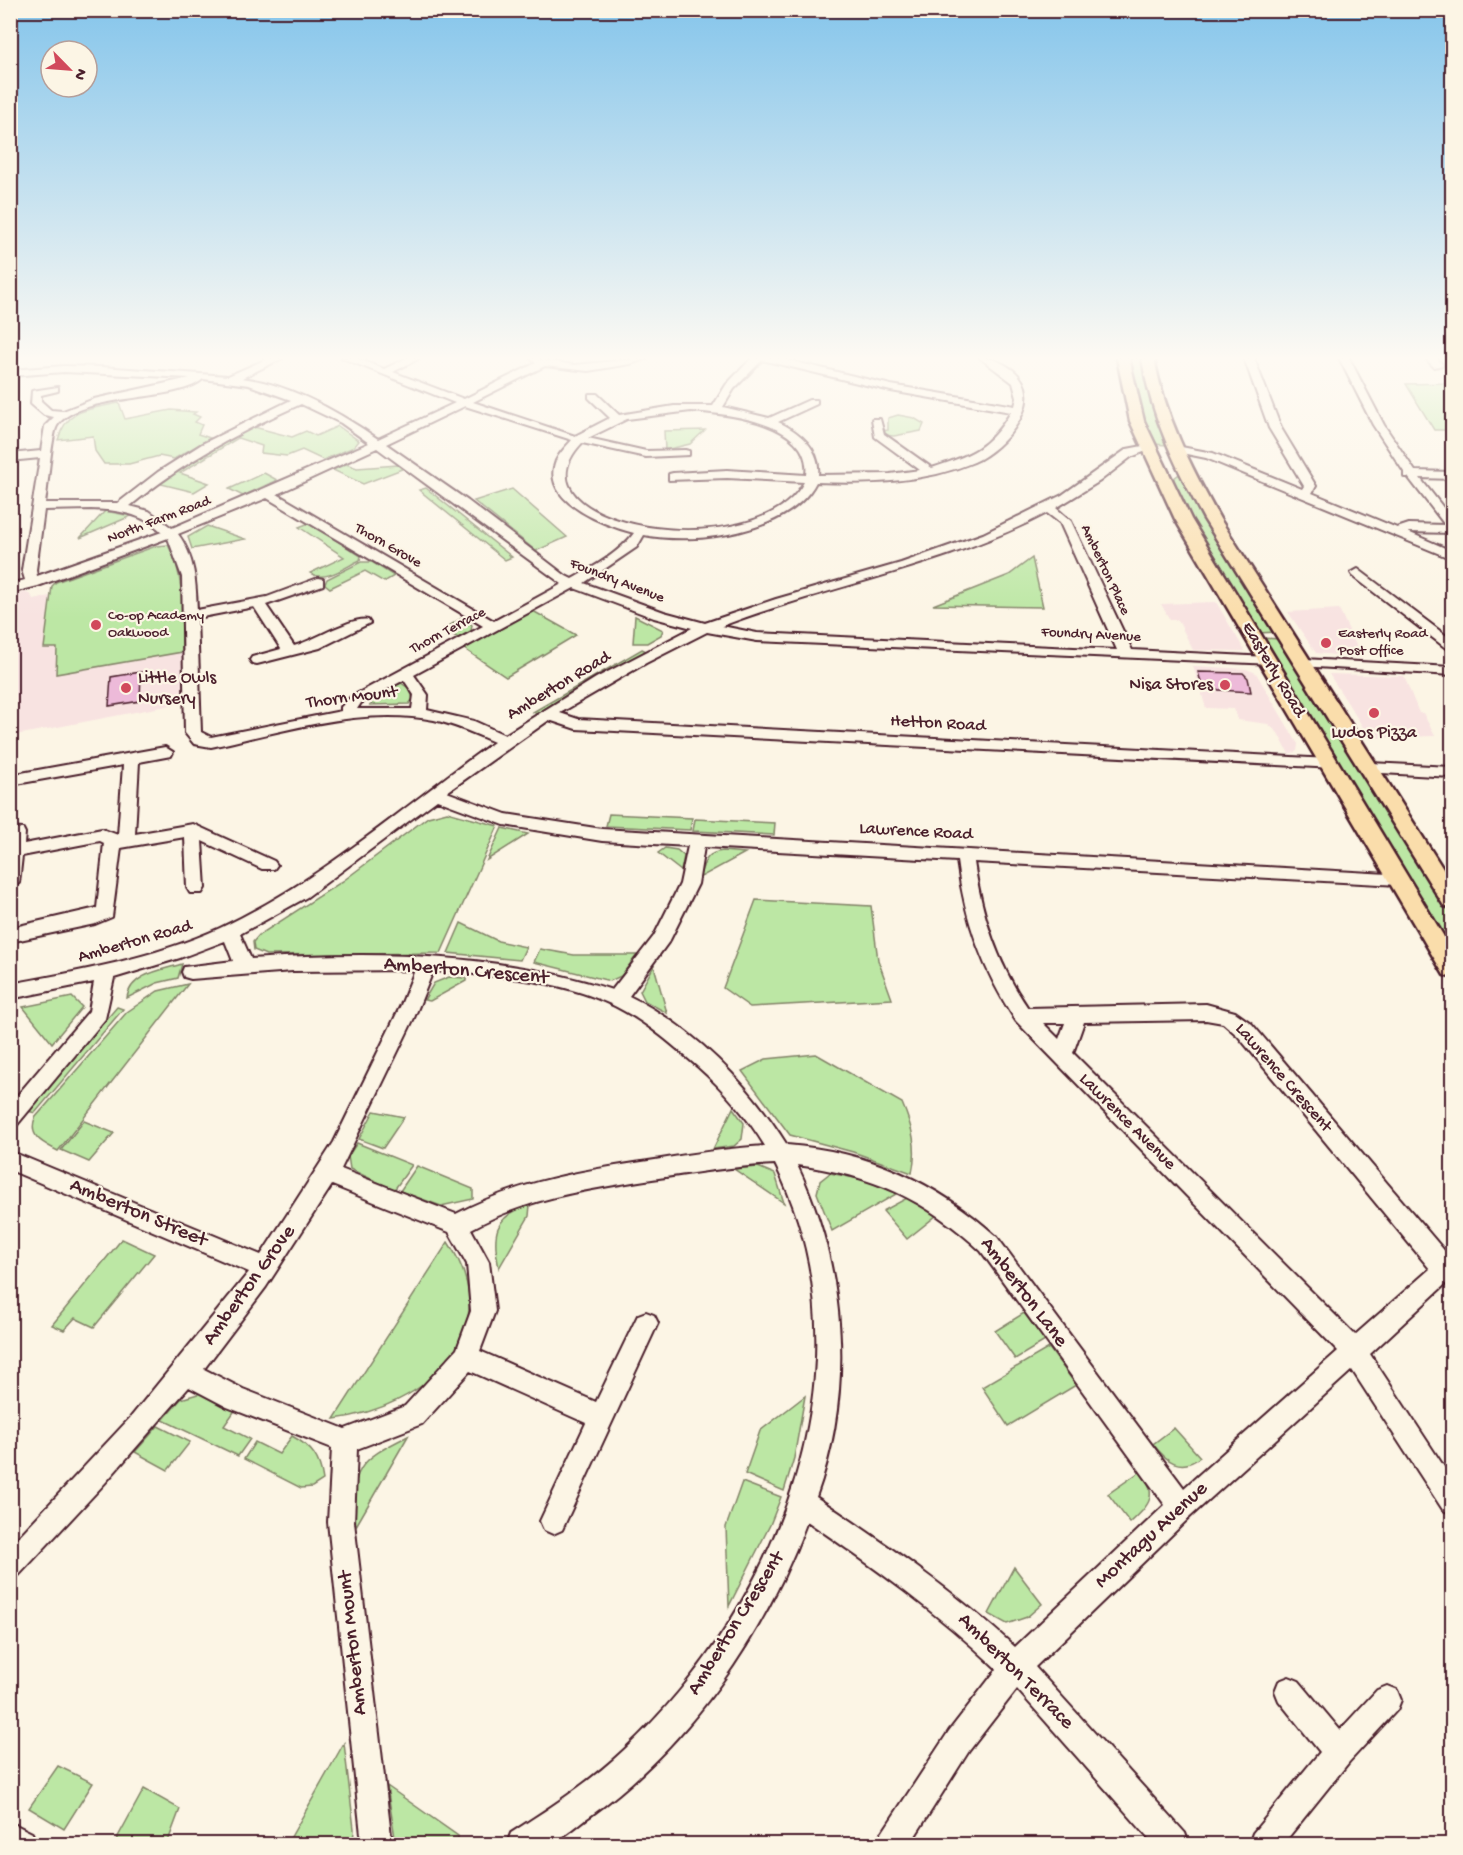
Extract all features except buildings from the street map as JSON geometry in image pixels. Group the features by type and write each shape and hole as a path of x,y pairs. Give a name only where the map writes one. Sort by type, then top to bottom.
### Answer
{"main road":[{"name":"Easterly Road","path":"1147,445 1183,519 1452,969"},
{"name":"Easterly Road","path":"1174,445 1212,519 1452,900"}],"street":[{"path":"33,582 29,570 48,445"},
{"path":"120,508 158,476 207,445"},
{"name":"North Farm Road","path":"10,590 172,534 375,445"},
{"name":"Foundry Avenue","path":"380,445 561,579 659,615 702,627 758,637 1268,661"},
{"path":"569,445 561,459 559,481 572,502 601,520 641,531 686,535 740,527 769,518 797,501 812,481 813,464 802,445"},
{"path":"603,445 646,454 685,453"},
{"path":"892,445 930,472"},
{"path":"673,477 726,474 812,481 869,480 930,472 970,458 991,445"},
{"path":"1285,445 1310,486 1306,493"},
{"path":"1390,445 1408,474 1452,528"},
{"name":"Amberton Road","path":"10,992 105,973 167,957 230,932 352,857 505,741 548,714 702,627 952,551 1047,507 1086,485 1132,450 1148,448"},
{"path":"1176,449 1209,455 1452,555"},
{"path":"10,458 47,454"},
{"path":"1408,474 1452,475"},
{"name":"Thorn Grove","path":"267,493 493,626"},
{"path":"39,507 77,505 120,508 158,522 172,534 184,557 189,577 190,615 258,603 318,582"},
{"name":"Amberton Place","path":"1047,507 1065,521 1125,653"},
{"path":"1397,532 1409,528 1452,528"},
{"name":"Thorn Terrace","path":"349,715 349,707 356,700 573,583 632,544 641,531"},
{"path":"1358,573 1452,646"},
{"path":"258,603 291,653"},
{"name":"Thorn Mount","path":"190,615 193,733 199,740 211,742 349,715 419,711 462,720 505,741"},
{"path":"257,660 291,653 363,623"},
{"path":"1304,663 1452,671"},
{"path":"406,673 421,695 419,711"},
{"name":"Hetton Road","path":"548,714 576,724 1329,764"},
{"path":"11,780 165,752"},
{"path":"10,935 95,917 106,912 131,758"},
{"path":"1370,768 1452,772"},
{"path":"10,770 10,784"},
{"name":"Lawrence Road","path":"436,794 504,819 535,826 602,835 1399,879"},
{"path":"194,830 196,888"},
{"path":"14,852 102,835 119,842 194,830 268,865"},
{"path":"10,883 14,833"},
{"path":"616,999 662,940 689,884 697,840"},
{"name":"Lawrence Avenue","path":"965,855 971,904 980,936 993,969 1023,1016 1354,1351 1452,1501"},
{"path":"230,932 245,966"},
{"name":"Amberton Crescent","path":"191,972 245,966 321,963 426,965 552,978 616,999 667,1031 725,1078 752,1110 781,1154 800,1194 816,1243 826,1297 829,1372 822,1432 804,1504 779,1562 705,1682 649,1747 590,1799 522,1845"},
{"name":"Amberton Grove","path":"10,1566 91,1480 184,1372 265,1269 328,1173 414,1000 426,965"},
{"path":"10,1119 99,1014 105,973"},
{"name":"Lawrence Crescent","path":"1023,1016 1206,1012 1217,1013 1237,1022 1449,1267"},
{"path":"1062,1056 1077,1016"},
{"name":"Amberton Lane","path":"458,1225 509,1199 572,1182 679,1165 781,1154 835,1162 878,1173 937,1200 964,1220 1011,1271 1182,1507"},
{"name":"Amberton Street","path":"10,1160 265,1269"},
{"path":"184,1372 245,1402 345,1442 413,1415 466,1357 483,1311 478,1262 458,1225 328,1173"},
{"name":"Montagu Avenue","path":"893,1845 959,1741 1016,1667 1048,1633 1182,1507 1449,1267"},
{"path":"553,1521 646,1323"},
{"path":"466,1357 602,1417"},
{"name":"Amberton Mount","path":"345,1442 340,1522 377,1845"},
{"name":"Amberton Terrace","path":"804,1504 903,1571 963,1618 1016,1667 1174,1845"},
{"path":"1289,1691 1339,1752"},
{"path":"1264,1845 1339,1752 1387,1700"},
{"path":"10,1837 21,1845"}],"shaded area":[{"name":"Co-op Academy Oakwood","path":"168,545 181,589 182,703 11,736 11,597 25,592 33,599 50,596 52,586 56,582 156,546"},
{"path":"1216,602 1245,651 1193,650 1178,620 1170,620 1161,604"},
{"path":"1339,609 1362,658 1316,653 1288,612"},
{"path":"1193,666 1246,669 1256,673 1298,744 1297,751 1289,754 1278,733 1268,724 1238,720 1234,709 1206,708"},
{"path":"1329,674 1404,676 1419,713 1423,713 1435,736 1370,738"}],"green space":[{"path":"94,445 199,445 174,459 159,456 129,464 104,464 95,451"},
{"path":"215,445 227,445 210,455 201,452"},
{"path":"258,445 356,445 323,460 302,450 287,456 261,453 262,446"},
{"path":"665,445 688,445 665,450"},
{"path":"199,454 208,456 180,473 209,483 194,492 157,483"},
{"path":"346,464 357,468 398,465 402,469 363,484 333,470"},
{"path":"264,473 277,480 243,496 229,489"},
{"path":"1182,475 1277,632 1258,633 1170,481"},
{"path":"426,488 512,557 505,560 419,490"},
{"path":"512,489 567,537 536,551 474,501"},
{"path":"105,511 131,516 80,538"},
{"path":"309,523 361,556 360,560 328,575 316,576 310,573 344,557 299,527"},
{"path":"207,526 245,539 192,549 188,537"},
{"name":"Co-op Academy Oakwood","path":"168,545 174,557 180,583 182,652 56,674 57,648 44,648 52,586 56,582 156,546"},
{"path":"1032,558 1043,607 933,605 1009,575"},
{"path":"361,562 372,562 394,576 384,582 365,571 330,588 325,584 327,579"},
{"path":"533,611 576,635 506,677 463,648"},
{"path":"635,616 663,630 661,635 647,643 633,643"},
{"path":"462,618 472,625 471,631 458,638 444,629"},
{"path":"1261,638 1281,639 1452,913 1452,955"},
{"path":"642,649 646,651 537,714 533,712"},
{"path":"401,683 410,689 413,699 409,704 370,705 374,698"},
{"path":"447,812 498,826 441,953 266,955 254,950 253,942 259,935 343,881 428,817"},
{"path":"609,814 692,818 690,830 606,826"},
{"path":"695,819 775,823 774,835 693,831"},
{"path":"502,828 528,834 487,860"},
{"path":"665,848 677,850 684,856 681,871 658,853"},
{"path":"723,851 745,853 699,878 709,856"},
{"path":"756,900 871,906 878,960 892,999 750,1007 723,988"},
{"path":"461,923 498,941 526,947 520,960 448,953"},
{"path":"540,949 574,955 637,955 621,976 610,981 534,962"},
{"path":"182,964 178,978 157,983 127,998 129,990 140,978"},
{"path":"654,966 667,1013 645,1001 640,991"},
{"path":"449,977 466,978 466,981 430,1001 424,1000 434,983"},
{"path":"188,984 58,1151 38,1139 33,1125 35,1118 127,1012 158,991"},
{"path":"72,997 82,1007 52,1043 23,1007"},
{"path":"117,1007 123,1009 35,1113 28,1111"},
{"path":"816,1054 902,1103 913,1137 912,1173 853,1152 790,1135 742,1071 766,1059"},
{"path":"733,1108 744,1123 742,1139 734,1146 713,1149"},
{"path":"374,1111 404,1117 383,1148 359,1139"},
{"path":"84,1121 114,1133 89,1162 61,1150"},
{"path":"357,1143 412,1165 394,1190 350,1169 348,1156"},
{"path":"417,1166 473,1189 473,1199 441,1206 400,1191"},
{"path":"758,1167 775,1174 784,1203 734,1169"},
{"path":"830,1173 864,1180 898,1193 832,1231 817,1193 820,1181"},
{"path":"907,1198 937,1215 907,1239 883,1211"},
{"path":"530,1205 529,1216 499,1268 496,1246 498,1228 509,1215"},
{"path":"122,1239 154,1254 94,1327 75,1318 64,1330 52,1325"},
{"path":"448,1242 465,1276 469,1307 463,1336 448,1361 426,1382 398,1400 367,1412 334,1419"},
{"path":"1024,1313 1045,1341 1015,1359 995,1331"},
{"path":"1049,1348 1076,1385 1008,1426 982,1387"},
{"path":"201,1393 236,1409 224,1426 250,1439 238,1456 163,1420 181,1399"},
{"path":"805,1396 794,1458 784,1491 745,1474 760,1431"},
{"path":"158,1426 190,1442 168,1470 135,1452"},
{"path":"1174,1428 1200,1457 1193,1462 1174,1463 1153,1444"},
{"path":"292,1436 310,1449 320,1465 323,1480 312,1487 301,1488 244,1459 255,1442 279,1454"},
{"path":"408,1436 356,1526 355,1491 361,1469 378,1452"},
{"path":"1141,1471 1150,1487 1149,1500 1130,1523 1108,1494"},
{"path":"742,1482 781,1497 770,1525 729,1606 726,1527"},
{"path":"1014,1567 1042,1604 1027,1617 1007,1624 989,1614"},
{"path":"344,1743 354,1829 353,1844 287,1844"},
{"path":"58,1766 93,1783 64,1829 29,1808"},
{"path":"387,1786 458,1836 458,1844 396,1844"},
{"path":"144,1789 180,1809 167,1844 114,1844"}],"place":[{"name":"Co-op Academy Oakwood","path":"96,625"},
{"name":"Easterly Road Post Office","path":"1326,643"},
{"name":"Nisa Stores","path":"1225,685"},
{"name":"Little Owls Nursery","path":"126,688"},
{"name":"Ludos Pizza","path":"1374,713"}]}
